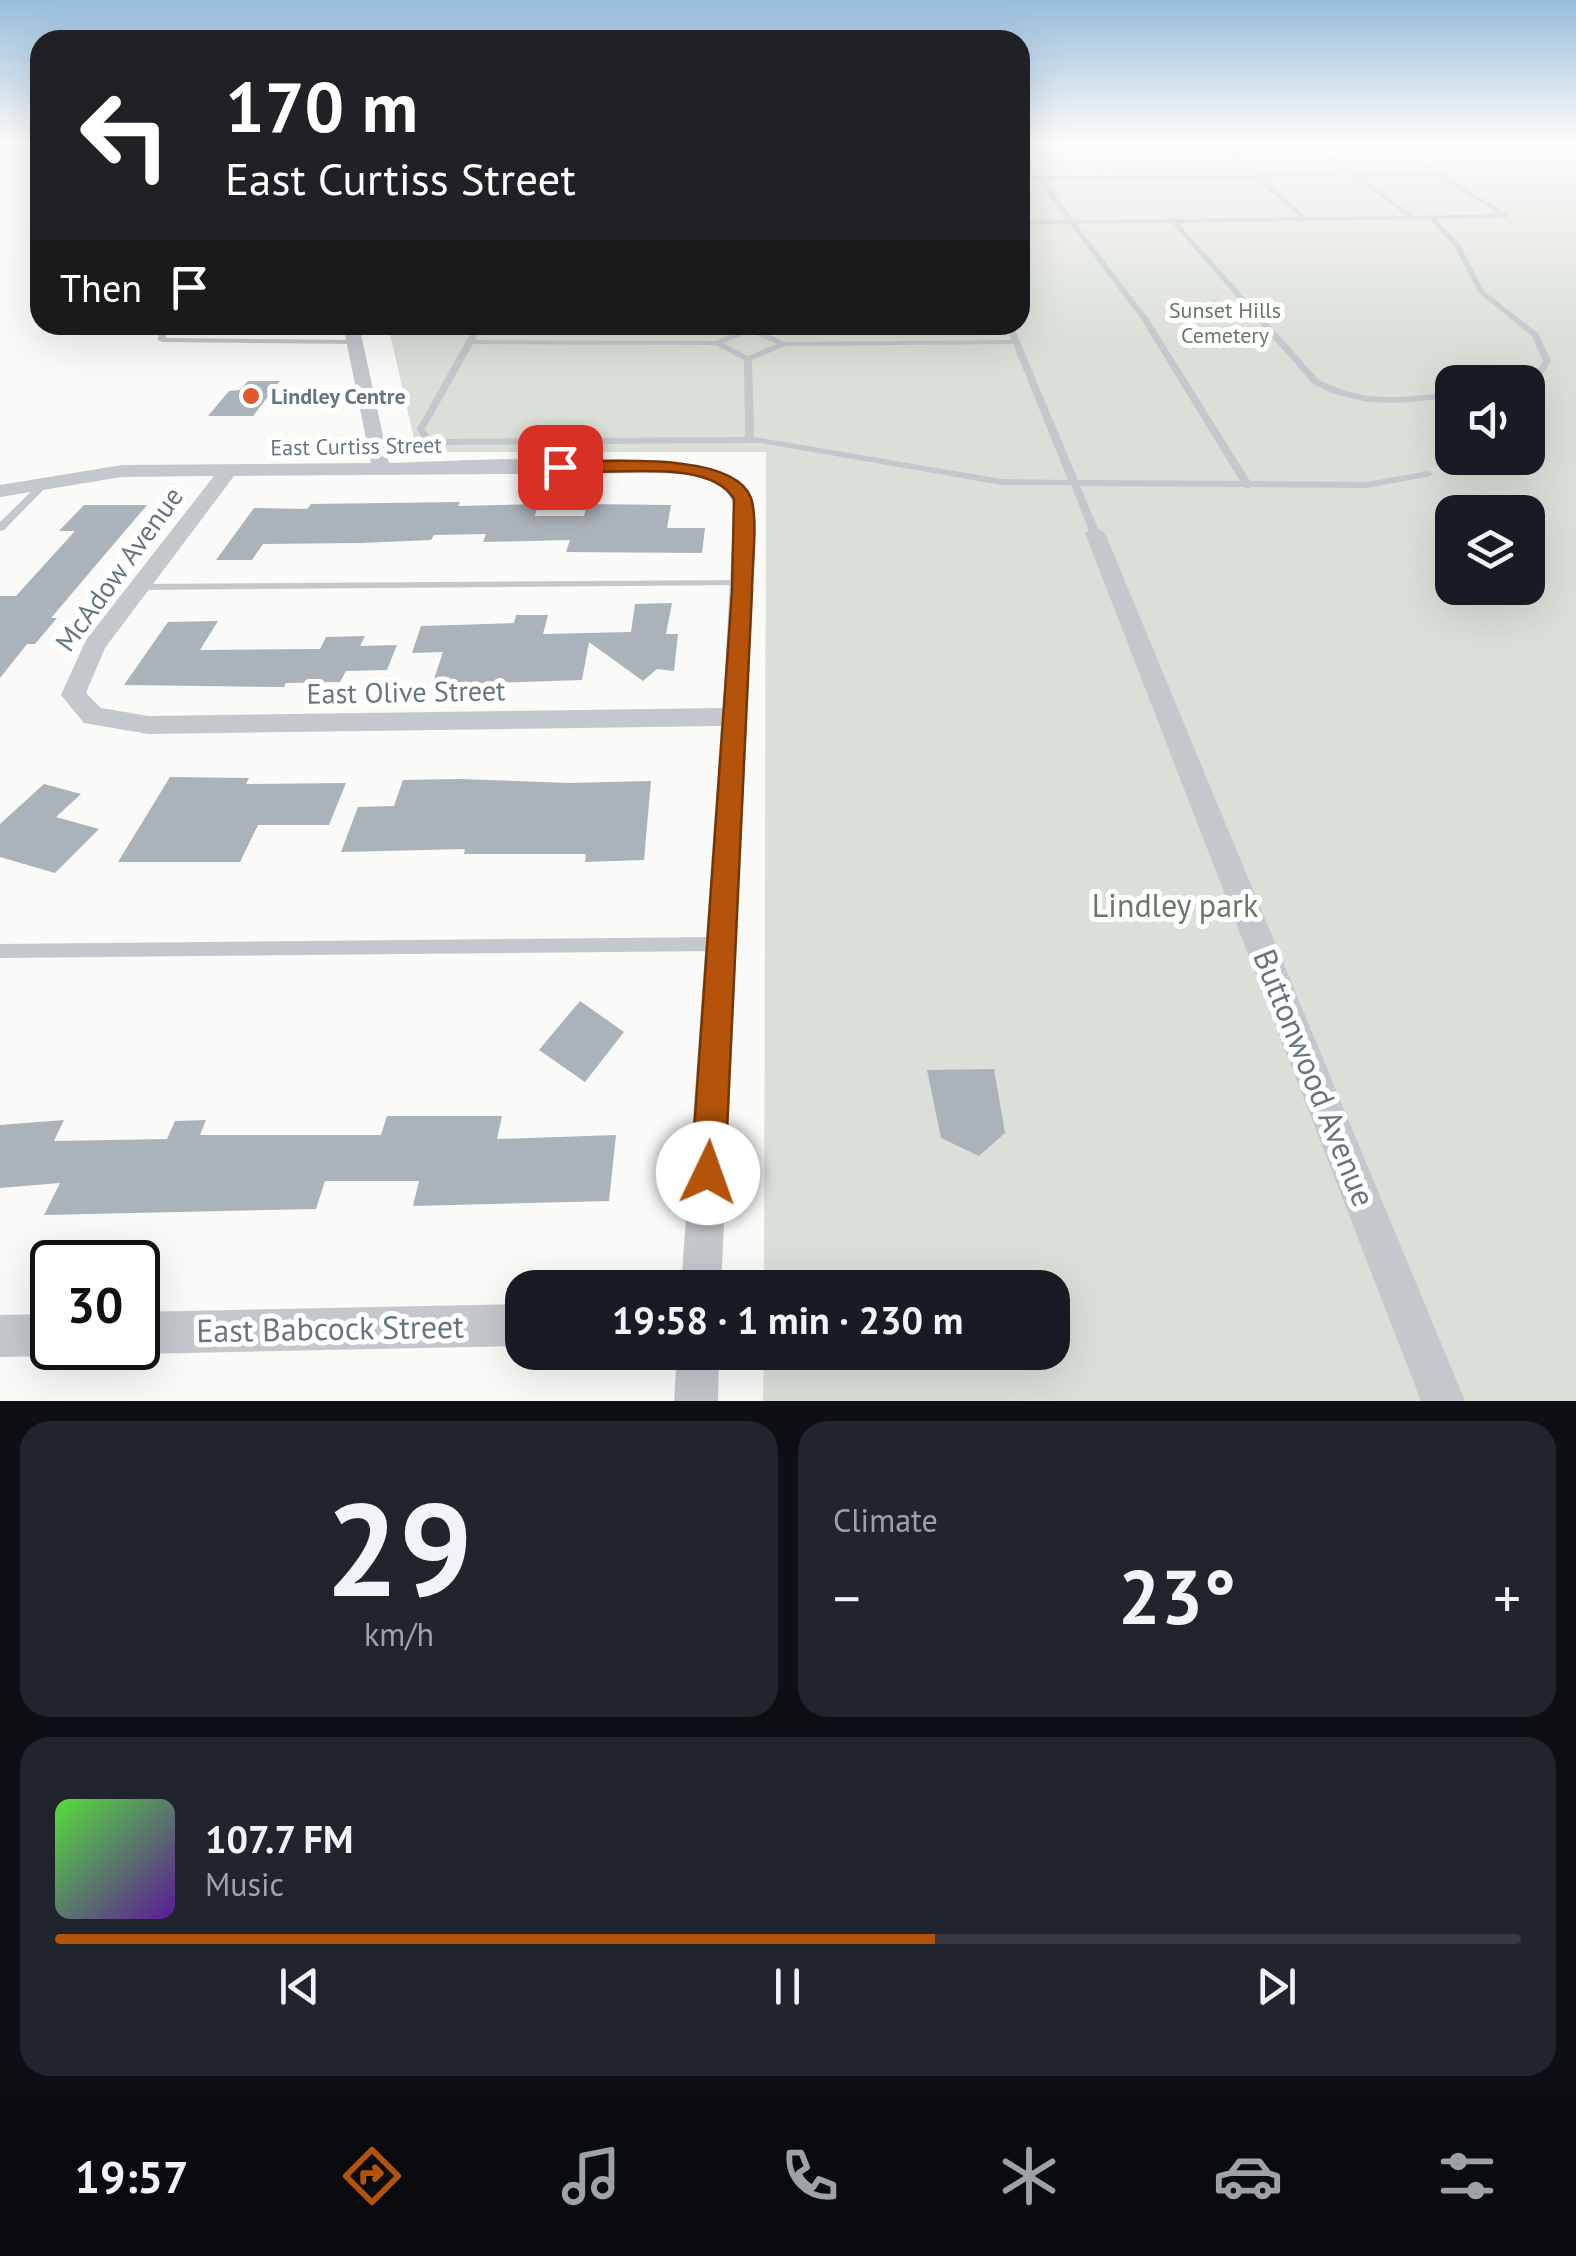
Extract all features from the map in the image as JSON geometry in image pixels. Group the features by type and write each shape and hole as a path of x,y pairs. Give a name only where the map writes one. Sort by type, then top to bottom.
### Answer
{"street":[{"path":"353,335 381,468"},
{"name":"East Curtiss Street","path":"0,491 47,480 122,471 685,467 736,489 743,499 742,583"},
{"name":"McAdow Avenue","path":"83,706 74,695 80,672 94,646 228,470"},
{"name":"Buttonwood Avenue","path":"1095,533 1443,1401"},
{"path":"702,1270 742,583"},
{"name":"East Olive Street","path":"83,706 93,716 148,725 734,717"},
{"name":"East Babcock Street","path":"160,1333 505,1325"},
{"path":"0,1336 30,1335"},
{"path":"696,1401 697,1370"}],"lane":[{"path":"1062,209 1144,318 1248,486"},
{"path":"1295,209 1305,218"},
{"path":"1403,209 1412,216"},
{"path":"1030,222 1506,216 1495,209"},
{"path":"1430,216 1457,245 1481,292 1535,335 1547,361 1545,365"},
{"path":"1172,219 1316,382 1336,394 1370,403 1435,397"},
{"path":"162,335 162,340 321,335"},
{"path":"474,335 421,429 427,439 750,440 1002,482 1366,485 1428,474"},
{"path":"470,342 717,342 732,335"},
{"path":"766,335 784,344"},
{"path":"1013,335 1095,533"},
{"path":"717,342 748,359"},
{"path":"748,359 784,344 1016,342"},
{"path":"748,359 750,440"},
{"path":"0,528 47,480"},
{"path":"139,587 742,583"},
{"path":"0,951 721,944"}],"green space":[{"name":"Lindley park","path":"1030,209 1576,209 1576,1401 763,1401 764,1370 1070,1370 1070,1270 764,1270 766,452 417,452 390,335 1030,335"}],"building":[{"name":"Lindley Centre","path":"248,381 280,381 253,416 208,416 229,391 240,390"},
{"path":"460,502 458,506 538,504 535,516 584,516 587,504 671,505 667,528 705,528 702,553 566,552 570,540 483,542 486,534 434,535 431,540 263,544 252,560 216,560 254,508"},
{"path":"84,505 147,505 51,618 57,618 35,644 27,644 0,678 0,596 16,596 75,531 59,531"},
{"path":"672,603 666,634 678,634 674,671 657,669 643,681 589,642 582,680 432,685 443,652 412,653 421,626 514,623 516,615 548,615 543,634 631,632 635,604"},
{"path":"218,621 200,650 320,649 326,637 365,636 360,646 397,645 387,670 346,671 340,682 286,683 284,687 124,685 168,622"},
{"path":"170,777 249,778 246,784 346,783 329,825 258,825 240,862 118,862"},
{"path":"403,780 651,781 644,860 585,862 586,854 464,854 465,849 341,852 358,807 394,806"},
{"path":"44,784 81,794 56,817 99,829 55,873 0,857 0,824"},
{"path":"580,1001 624,1032 585,1082 539,1050"},
{"path":"994,1069 1005,1133 979,1156 941,1138 927,1070"},
{"path":"387,1116 502,1116 497,1139 616,1135 609,1201 413,1206 419,1181 325,1181 316,1209 44,1215 60,1183 0,1188 0,1125 64,1120 54,1141 167,1139 175,1121 206,1120 200,1135 381,1135"}],"place":[{"name":"Lindley Centre","path":"251,396"}],"route":[{"path":"560,467 685,467 723,481 743,499 742,591 708,1173"}],"park label":[{"name":"Sunset Hills Cemetery","path":"1225,322"}]}
